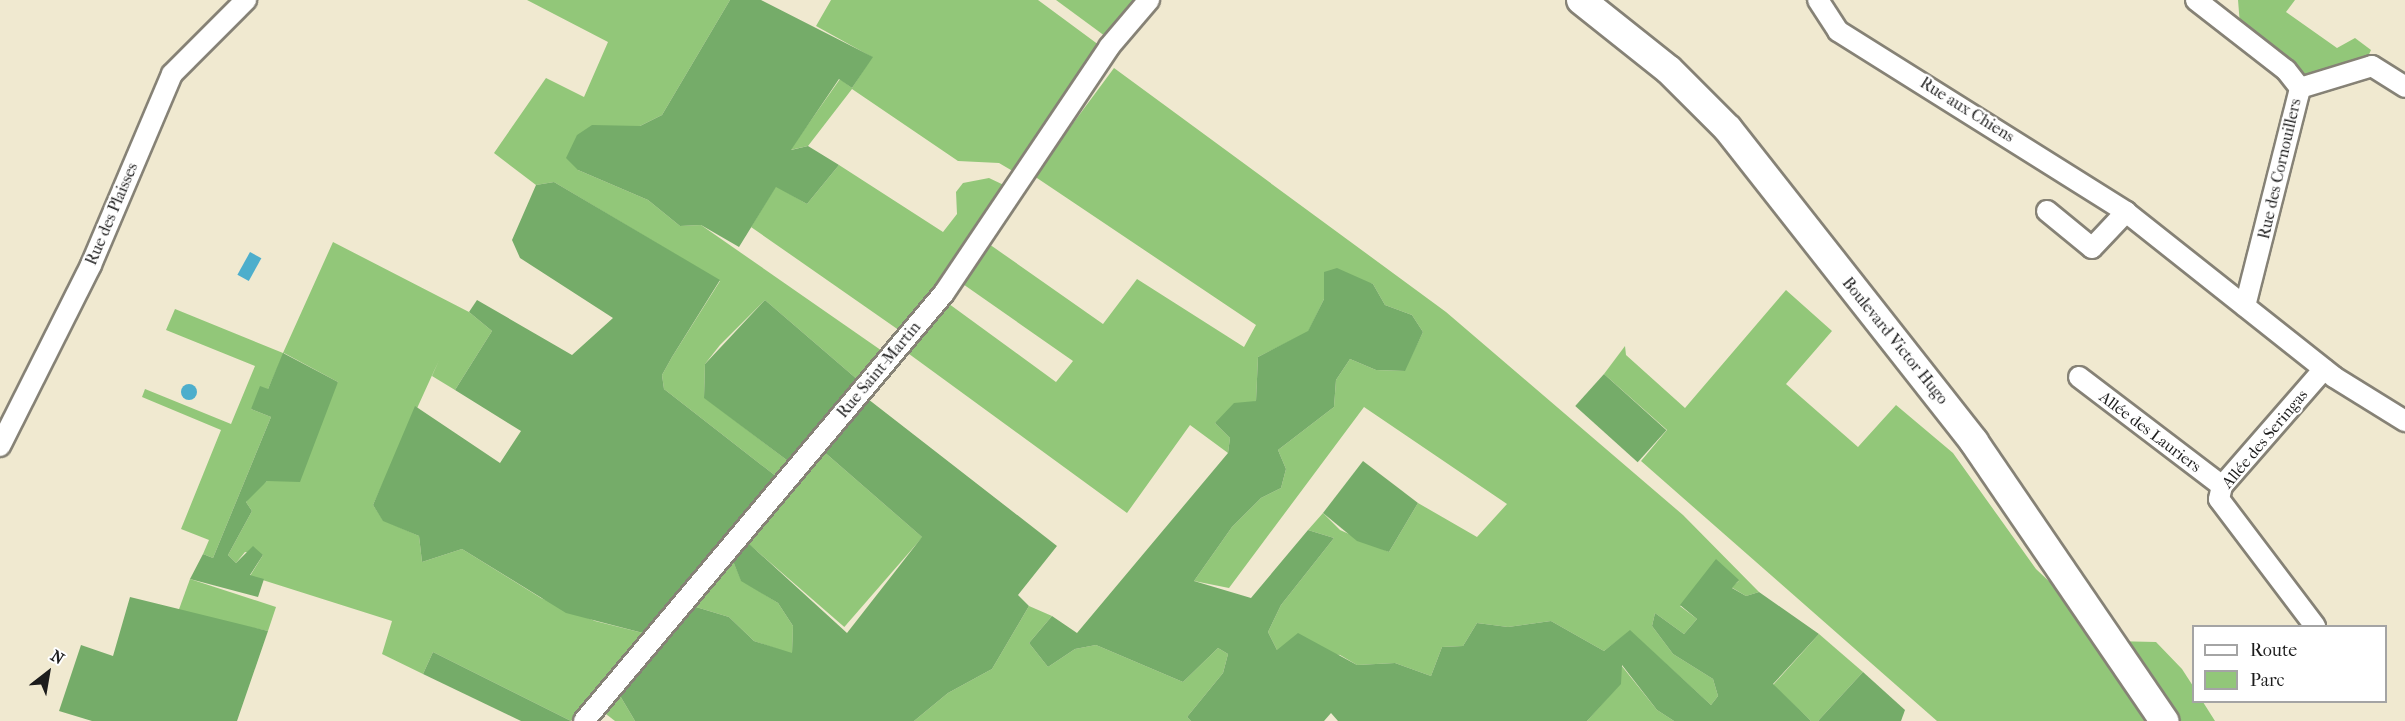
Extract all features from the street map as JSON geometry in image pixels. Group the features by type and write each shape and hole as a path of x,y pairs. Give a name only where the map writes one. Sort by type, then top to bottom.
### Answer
{"main road":[{"name":"Boulevard Victor Hugo","path":"1581,0 1669,70 1728,129 1974,442 2164,721"}],"street":[{"name":"Rue des Plaisses","path":"0,446 91,265 172,74 246,0"},
{"name":"Rue Saint-Martin","path":"584,721 944,293 1109,47 1149,0"},
{"name":"Rue aux Chiens","path":"1818,0 1838,31 2126,212 2325,369 2405,421"},
{"name":"Rue des Cornouillers","path":"2196,0 2222,8 2300,88 2245,306"},
{"path":"2300,88 2372,66 2405,87"},
{"path":"2047,211 2092,248 2126,212"},
{"name":"Allée des Seringas","path":"2314,625 2219,499 2222,486 2325,369"},
{"name":"Allée des Lauriers","path":"2079,377 2222,486"}],"green space":[{"path":"527,0 730,0 662,115 640,126 619,127 578,170 648,200 680,226 701,225 885,353 858,380 765,300 720,345 705,364 704,397 788,461 777,477 664,389 662,375 720,281 554,182 536,185 494,153 546,78 584,97 608,42"},
{"path":"730,0 761,0 873,57 852,88 839,79 791,150 808,146 839,165 807,204 776,187 739,247 701,225 680,226 648,200 578,170 566,158 577,135 592,125 640,126 662,115"},
{"path":"831,0 1038,0 1103,48 1016,173 999,163 958,161 852,89 808,146 790,150 840,79 852,88 872,57 816,26"},
{"path":"1056,0 1142,0 1109,39"},
{"path":"2238,0 2295,0 2286,12 2337,48 2355,38 2371,50 2366,61 2307,76 2240,25"},
{"path":"1114,68 1446,312 1683,515 1759,592 1746,596 1731,587 1739,581 1680,606 1697,619 1684,634 1655,613 1652,626 1673,654 1713,679 1718,696 1711,705 1630,631 1604,651 1551,621 1508,627 1477,623 1463,646 1442,647 1431,676 1395,663 1357,665 1340,655 1277,650 1268,632 1281,605 1334,538 1308,530 1323,513 1340,530 1389,552 1418,503 1477,537 1507,504 1364,407 1229,588 1194,581 1232,527 1261,498 1281,488 1286,469 1278,450 1334,407 1336,380 1350,359 1376,370 1404,371 1423,332 1412,315 1385,305 1373,284 1324,272 1324,299 1308,332 1258,357 1256,401 1215,423 1230,438 1228,453 1190,425 1127,513 905,351 945,301 1056,382 1073,361 960,282 989,244 1103,324 1137,279 1244,347 1256,325 1034,176"},
{"path":"839,165 943,232 957,214 956,192 963,183 989,178 1008,187 903,333 751,227 776,186 807,204"},
{"path":"554,182 720,280 662,375 664,389 777,477 643,633 566,613 462,549 422,562 419,536 383,521 373,505 415,406 500,463 521,431 455,390 492,331 469,312 477,300 572,355 613,318 520,258 512,240 536,185"},
{"path":"333,242 469,312 492,331 455,390 432,376 439,360 373,505 383,520 419,536 422,562 462,549 541,598 595,621 643,633 571,721 433,652 423,674 382,654 392,621 250,576 263,555 245,552 236,563 228,555 252,511 246,502 252,493 267,481 338,382 284,353 268,389 251,409 271,417 213,558 203,554 209,540 181,529 221,430 142,397 145,389 231,424 255,366 166,330 175,309 283,353"},
{"path":"1337,268 1373,284 1385,305 1412,315 1423,332 1405,371 1376,370 1350,359 1336,380 1334,407 1278,450 1286,469 1281,488 1261,498 1232,527 1194,581 1251,598 1308,530 1334,538 1281,605 1268,632 1277,650 1298,633 1357,665 1395,663 1431,676 1442,647 1463,646 1477,623 1508,627 1551,621 1604,651 1630,630 1711,705 1718,696 1713,679 1673,654 1652,626 1655,613 1684,634 1697,619 1680,605 1716,559 1739,580 1732,588 1746,596 1759,592 1819,634 1773,684 1811,721 1674,721 1657,710 1622,665 1621,684 1587,721 1338,721 1331,713 1324,721 1191,721 1187,717 1223,673 1228,654 1218,648 1183,682 1096,645 1075,649 1048,667 1029,643 1052,616 1077,633 1228,453 1230,438 1215,423 1234,403 1256,401 1258,357 1308,331 1324,299 1324,272"},
{"path":"1786,290 1832,331 1786,384 1858,447 1896,405 1953,453 2036,569 2112,641 2156,642 2182,669 2192,684 2192,703 2204,703 2215,721 1937,721 1641,461 1667,430 1604,374 1625,346 1626,355 1685,408"},
{"path":"765,300 858,380 788,461 704,398 705,364"},
{"path":"283,353 338,382 300,482 267,481 246,502 252,511 228,555 236,563 253,546 263,555 250,575 264,579 258,597 190,579 203,554 213,558 271,417 251,409 260,386 268,389"},
{"path":"1604,374 1666,430 1638,462 1575,406"},
{"path":"868,399 1057,546 1018,595 1029,606 992,669 948,693 914,721 635,721 619,694 696,607 729,617 754,641 792,653 793,626 778,603 741,581 731,556 746,541 847,633 922,537 822,450"},
{"path":"822,450 922,537 844,627 744,540"},
{"path":"1363,461 1418,503 1389,552 1357,541 1323,513"},
{"path":"731,556 741,580 778,603 793,626 792,654 754,641 729,617 696,607"},
{"path":"190,579 276,607 268,631 178,612"},
{"path":"130,597 268,631 237,721 92,721 59,711 81,645 113,656"},
{"path":"1029,606 1052,616 1029,643 1048,667 1075,649 1096,645 1183,682 1218,648 1228,654 1223,673 1187,717 1191,721 914,721 948,693 992,669"},
{"path":"1819,634 1863,672 1818,721 1811,721 1773,685"},
{"path":"433,652 571,721 521,721 423,674"},
{"path":"1621,665 1657,710 1674,721 1587,721 1620,684"},
{"path":"1863,672 1905,710 1901,721 1818,721"},
{"path":"619,694 635,721 615,721 602,711"}],"water":[{"path":"250,252 261,258 249,281 237,275"},
{"path":"186,384 192,384 197,392 195,398 186,400 181,395 181,389"}]}
